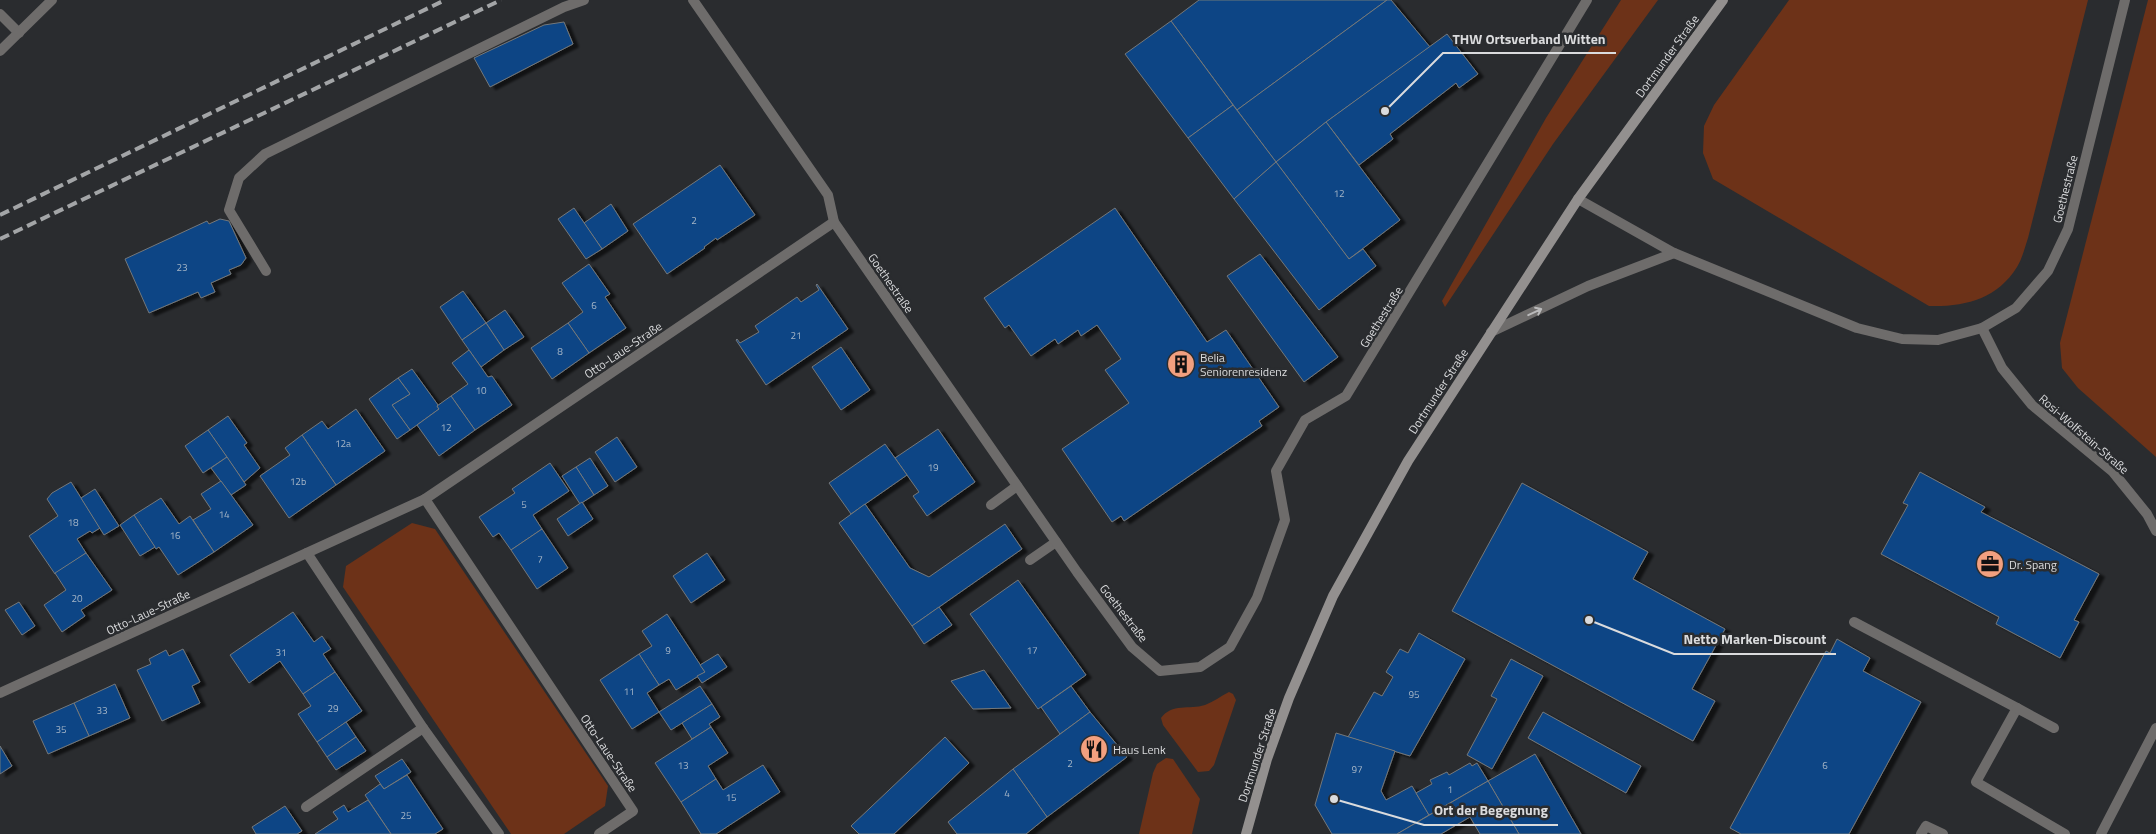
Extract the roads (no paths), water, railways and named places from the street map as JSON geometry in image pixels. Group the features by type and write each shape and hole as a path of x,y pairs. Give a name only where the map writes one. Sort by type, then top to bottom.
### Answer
{"main road":[{"name":"Dortmunder Straße","path":"1246,834 1267,759 1289,698 1333,596 1408,461 1578,199 1723,0"}],"street":[{"path":"0,51 52,0"},
{"path":"266,271 229,210 239,178 265,154 564,7 584,0"},
{"name":"Goethestraße","path":"693,0 828,195 834,222 1017,486 1132,647 1160,671 1200,667 1230,647 1257,598 1284,520 1276,471 1305,420 1346,396 1587,0"},
{"name":"Goethestraße","path":"1578,199 1674,253 1857,328 1902,339 1938,340 1982,328 2016,308 2048,271 2068,229 2125,0"},
{"path":"0,14 19,33"},
{"name":"Otto-Laue-Straße","path":"0,693 426,499 834,222"},
{"path":"1490,332 1588,286 1674,253"},
{"name":"Rosi-Wolfstein-Straße","path":"1982,328 2002,368 2032,406 2113,472 2147,514 2156,531"},
{"path":"991,505 1017,486"},
{"name":"Otto-Laue-Straße","path":"426,499 634,812 599,834"},
{"path":"1030,560 1056,542"},
{"path":"307,553 423,728 499,834"},
{"path":"1854,622 2054,728"},
{"path":"2017,708 1976,782 2066,834"},
{"path":"306,807 423,728"},
{"path":"2101,834 2156,728"},
{"path":"1921,834 1926,826 1943,834"}],"railway":[{"path":"0,215 445,0"},
{"path":"0,239 501,0"}],"place":[{"name":"THW Ortsverband Witten","path":"1385,111"},
{"name":"Belia Seniorenresidenz","path":"1181,364"},
{"name":"Dr. Spang","path":"1990,564"},
{"name":"Netto Marken-Discount","path":"1589,620"},
{"name":"Haus Lenk","path":"1094,749"},
{"name":"Ort der Begegnung","path":"1334,799"}]}
